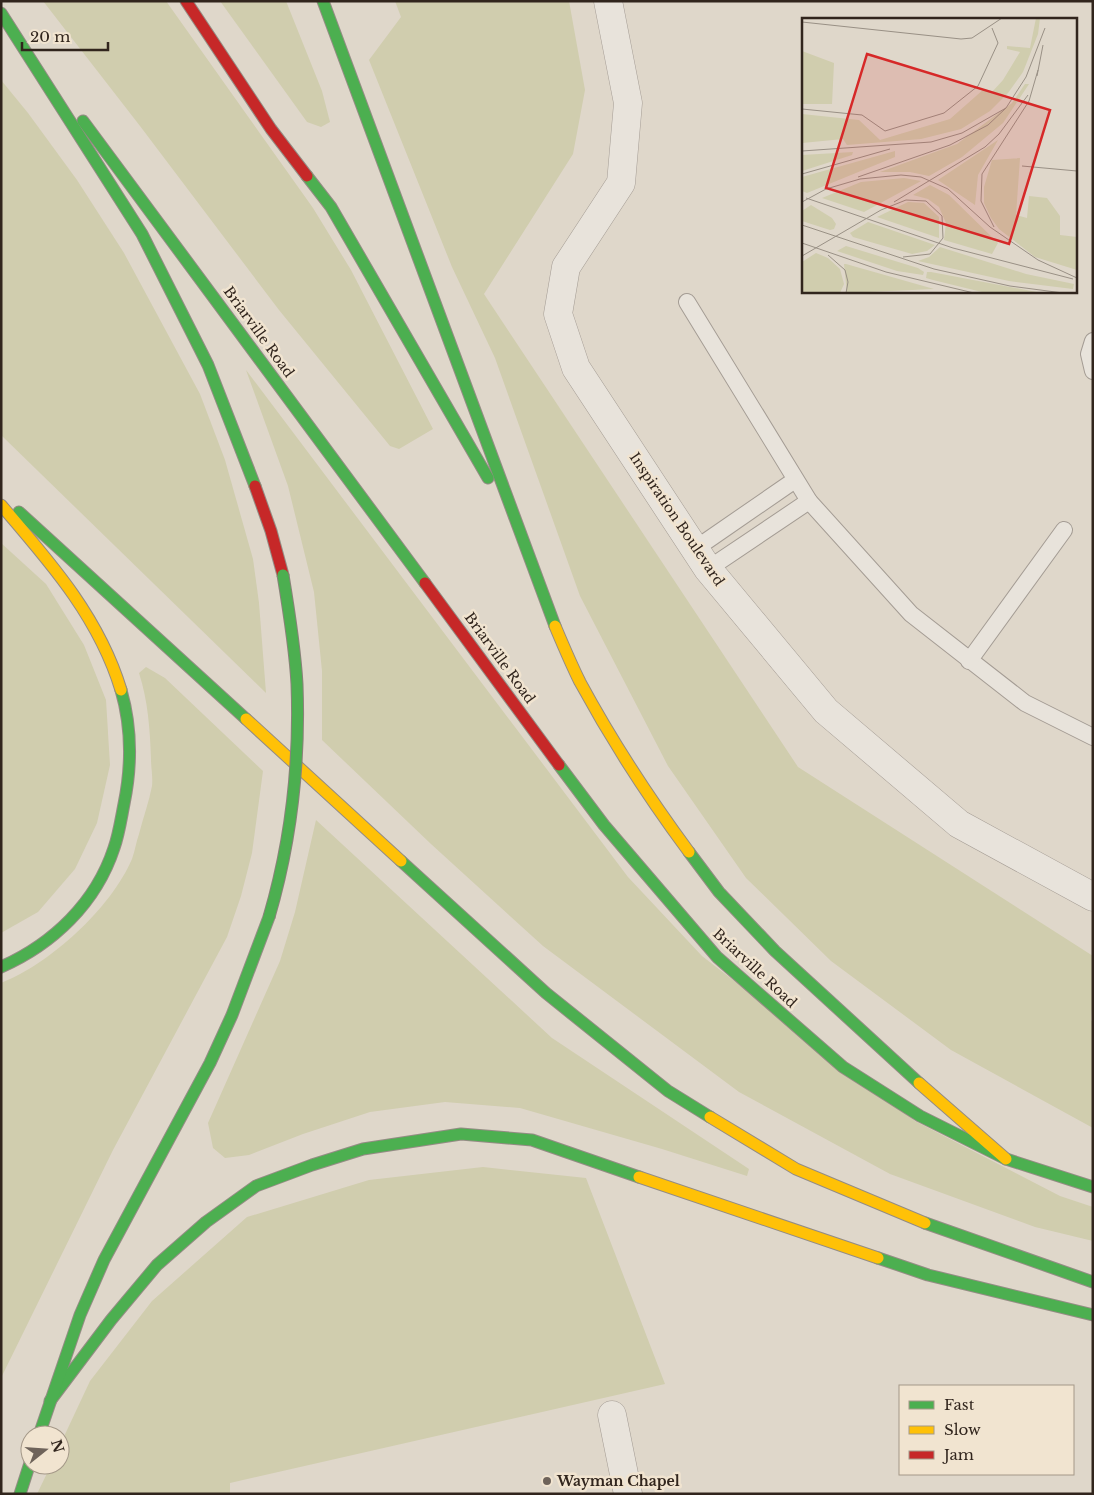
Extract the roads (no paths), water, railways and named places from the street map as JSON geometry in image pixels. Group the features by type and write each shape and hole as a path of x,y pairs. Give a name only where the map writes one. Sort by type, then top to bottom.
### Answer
{"main road":[{"path":"186,1 271,129 331,207 396,317 434,388 522,534"},
{"path":"323,1 522,534 551,617 580,680 618,747 664,818 719,892 776,951 922,1086 1006,1159"},
{"path":"1,12 142,234 208,365 232,424 271,531 283,576 297,684 292,809 283,865 269,917 232,1015 210,1063 104,1260 80,1314 42,1425"},
{"name":"Briarville Road","path":"1,12 226,312 604,825 717,957 843,1067 920,1116 1006,1159 1093,1187"},
{"path":"1,495 546,994 668,1091 796,1170 930,1225 1093,1282"},
{"path":"1,505 71,588 93,625 110,658 127,714 130,752 128,781 112,855 94,888 78,913 60,931 18,959 1,967"},
{"path":"50,1401 111,1320 157,1265 206,1222 256,1186 312,1165 363,1150 461,1134 532,1140 928,1275 1093,1315"},
{"path":"20,1494 26,1475"}],"street":[{"name":"Inspiration Boulevard","path":"608,1 628,103 622,183 566,267 558,314 576,368 702,559 826,711 959,824 1093,897"},
{"path":"612,1415 628,1494"}],"lane":[{"path":"687,302 809,501 911,614 1025,704 1093,737"},
{"path":"1093,341 1089,354 1093,371"},
{"path":"702,559 795,480"},
{"path":"702,559 809,501"},
{"path":"969,661 1064,530"}],"place":[{"name":"Wayman Chapel","path":"547,1481"}]}
